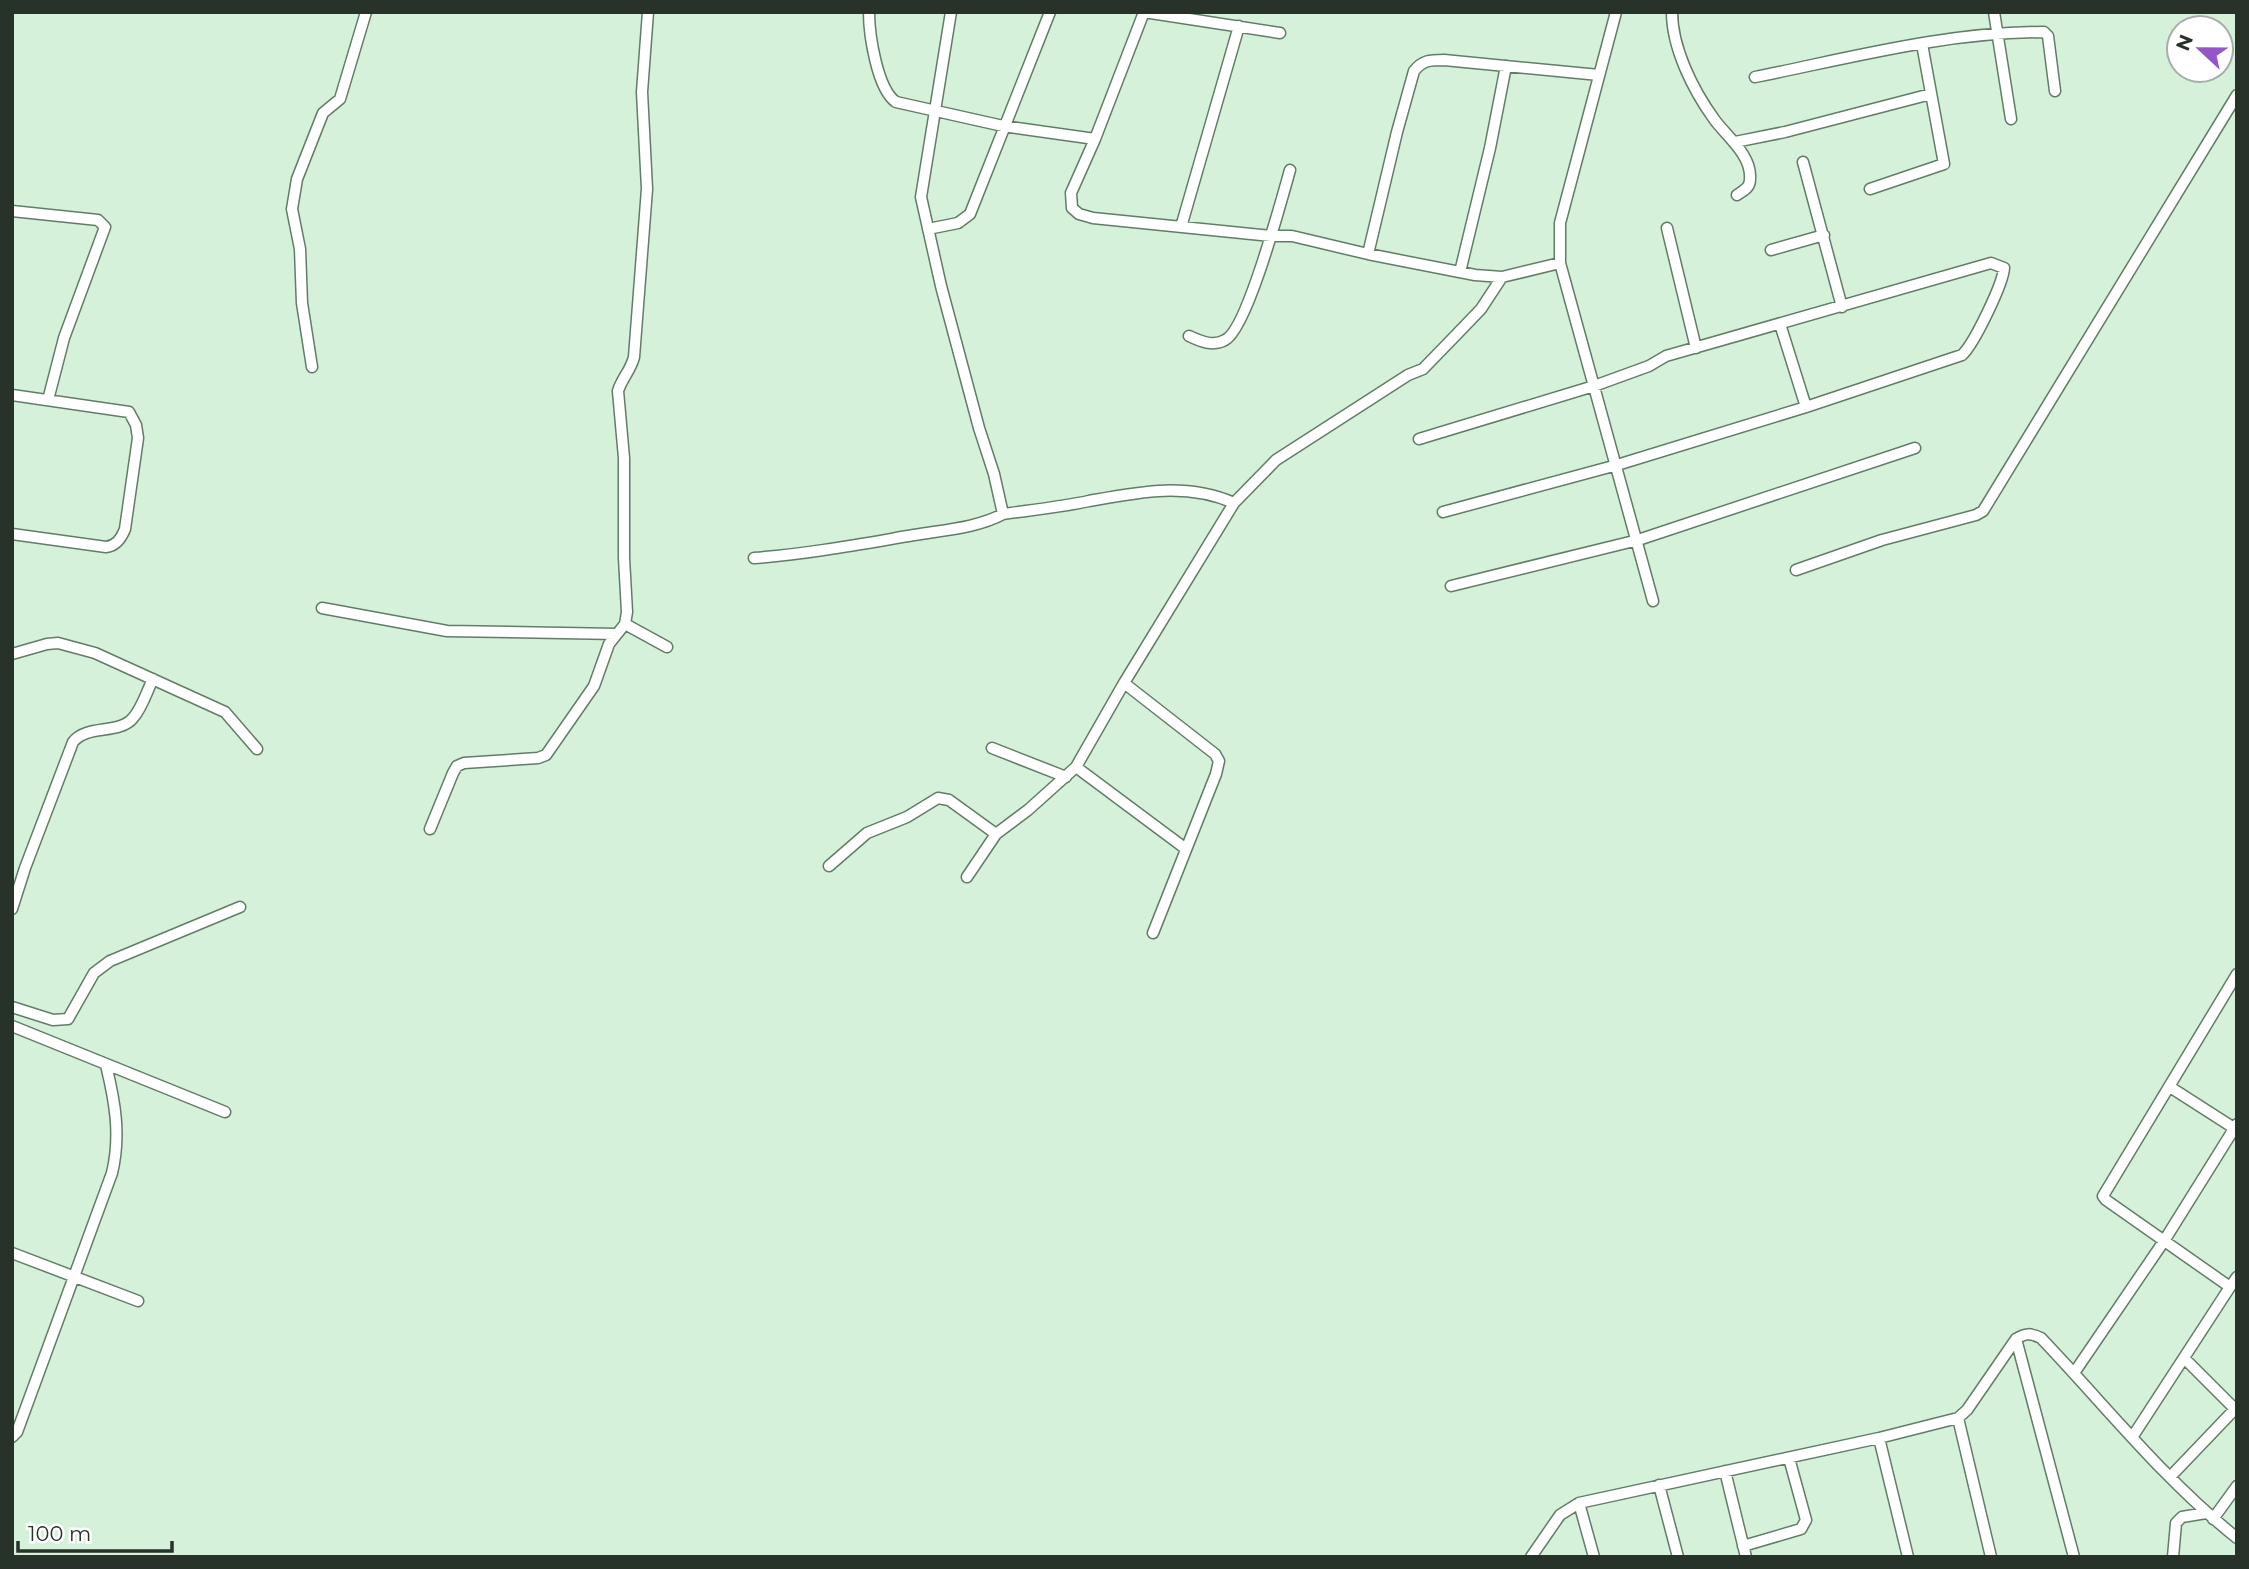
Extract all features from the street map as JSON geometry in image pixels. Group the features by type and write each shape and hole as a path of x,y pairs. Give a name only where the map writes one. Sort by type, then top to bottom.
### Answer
{"street":[{"path":"312,367 302,303 300,249 292,209 301,170 323,113 340,99 366,12"},
{"path":"430,829 457,766 538,758 551,750 576,708 594,686 602,658 625,624 624,458 618,391 634,357 643,259 647,189 642,92 649,12"},
{"path":"869,12 872,45 890,98 896,102 1003,126 1095,139"},
{"path":"949,12 920,197 941,286 1003,514"},
{"path":"928,229 958,223 970,214 1049,12"},
{"path":"1280,33 1144,12 1071,193 1072,208 1079,214 1093,218 1292,236 1460,272 1502,277 1560,262"},
{"path":"1616,12 1560,223 1560,262 1653,601"},
{"path":"1672,12 1672,25 1685,68 1712,117 1735,142 1749,169 1748,188 1737,195"},
{"path":"1994,12 2011,119"},
{"path":"1181,227 1239,26"},
{"path":"1755,76 1839,58 1997,32 2047,33 2055,92"},
{"path":"1870,189 1944,164 1922,44"},
{"path":"1368,254 1397,132 1415,71 1420,63 1444,60 1599,75"},
{"path":"1460,272 1490,149 1506,66"},
{"path":"1735,142 1785,132 1931,94"},
{"path":"1796,570 1882,540 1983,511 2237,95"},
{"path":"1803,162 1842,307"},
{"path":"1189,336 1207,343 1224,341 1230,336 1244,311 1271,236 1290,170"},
{"path":"13,212 98,220 105,227 64,338 48,400"},
{"path":"1667,228 1696,348"},
{"path":"1771,250 1824,235"},
{"path":"1419,439 1594,386 1649,366 1667,356 1991,263 2004,268 1991,304 1962,355 1806,407 1617,465 1443,512"},
{"path":"967,877 996,834 1076,767 1234,503 1276,460 1408,375 1423,369 1480,309 1502,277"},
{"path":"1780,324 1806,407"},
{"path":"12,395 129,412 138,438 125,529 117,542 106,547 12,534"},
{"path":"1451,586 1638,540 1915,448"},
{"path":"754,558 799,554 908,536 990,520 1003,514 1088,502 1133,492 1166,489 1217,495 1234,503"},
{"path":"323,608 447,631 617,634"},
{"path":"625,624 667,647"},
{"path":"12,654 47,644 71,645 95,653 225,712 257,750"},
{"path":"12,909 73,742 83,735 127,724 138,711 153,679"},
{"path":"1124,683 1214,754 1219,761 1153,933"},
{"path":"992,748 1066,777"},
{"path":"1076,767 1186,849"},
{"path":"829,866 867,833 907,817 938,798 949,800 996,834"},
{"path":"12,1007 53,1020 68,1019 93,972 110,961 240,906"},
{"path":"2237,974 2104,1196 2229,1289 2237,1298"},
{"path":"12,1026 225,1112"},
{"path":"12,1437 17,1433 76,1276 116,1155 116,1110 106,1065"},
{"path":"2074,1373 2164,1241 2236,1127 2170,1087"},
{"path":"12,1253 138,1301"},
{"path":"2133,1436 2237,1277"},
{"path":"1531,1557 1560,1515 1579,1503 1879,1438 1958,1418 1967,1410 2016,1339 2024,1334 2041,1338 2170,1477 2209,1516 2237,1538"},
{"path":"2016,1339 2074,1557"},
{"path":"2170,1477 2236,1410 2184,1358"},
{"path":"1958,1418 1991,1557"},
{"path":"1879,1438 1908,1557"},
{"path":"1744,1546 1804,1526 1806,1520 1789,1458"},
{"path":"1725,1471 1746,1557"},
{"path":"1659,1485 1678,1557"},
{"path":"2173,1557 2176,1523 2182,1517 2209,1516 2237,1486"},
{"path":"1579,1503 1594,1557"}]}
